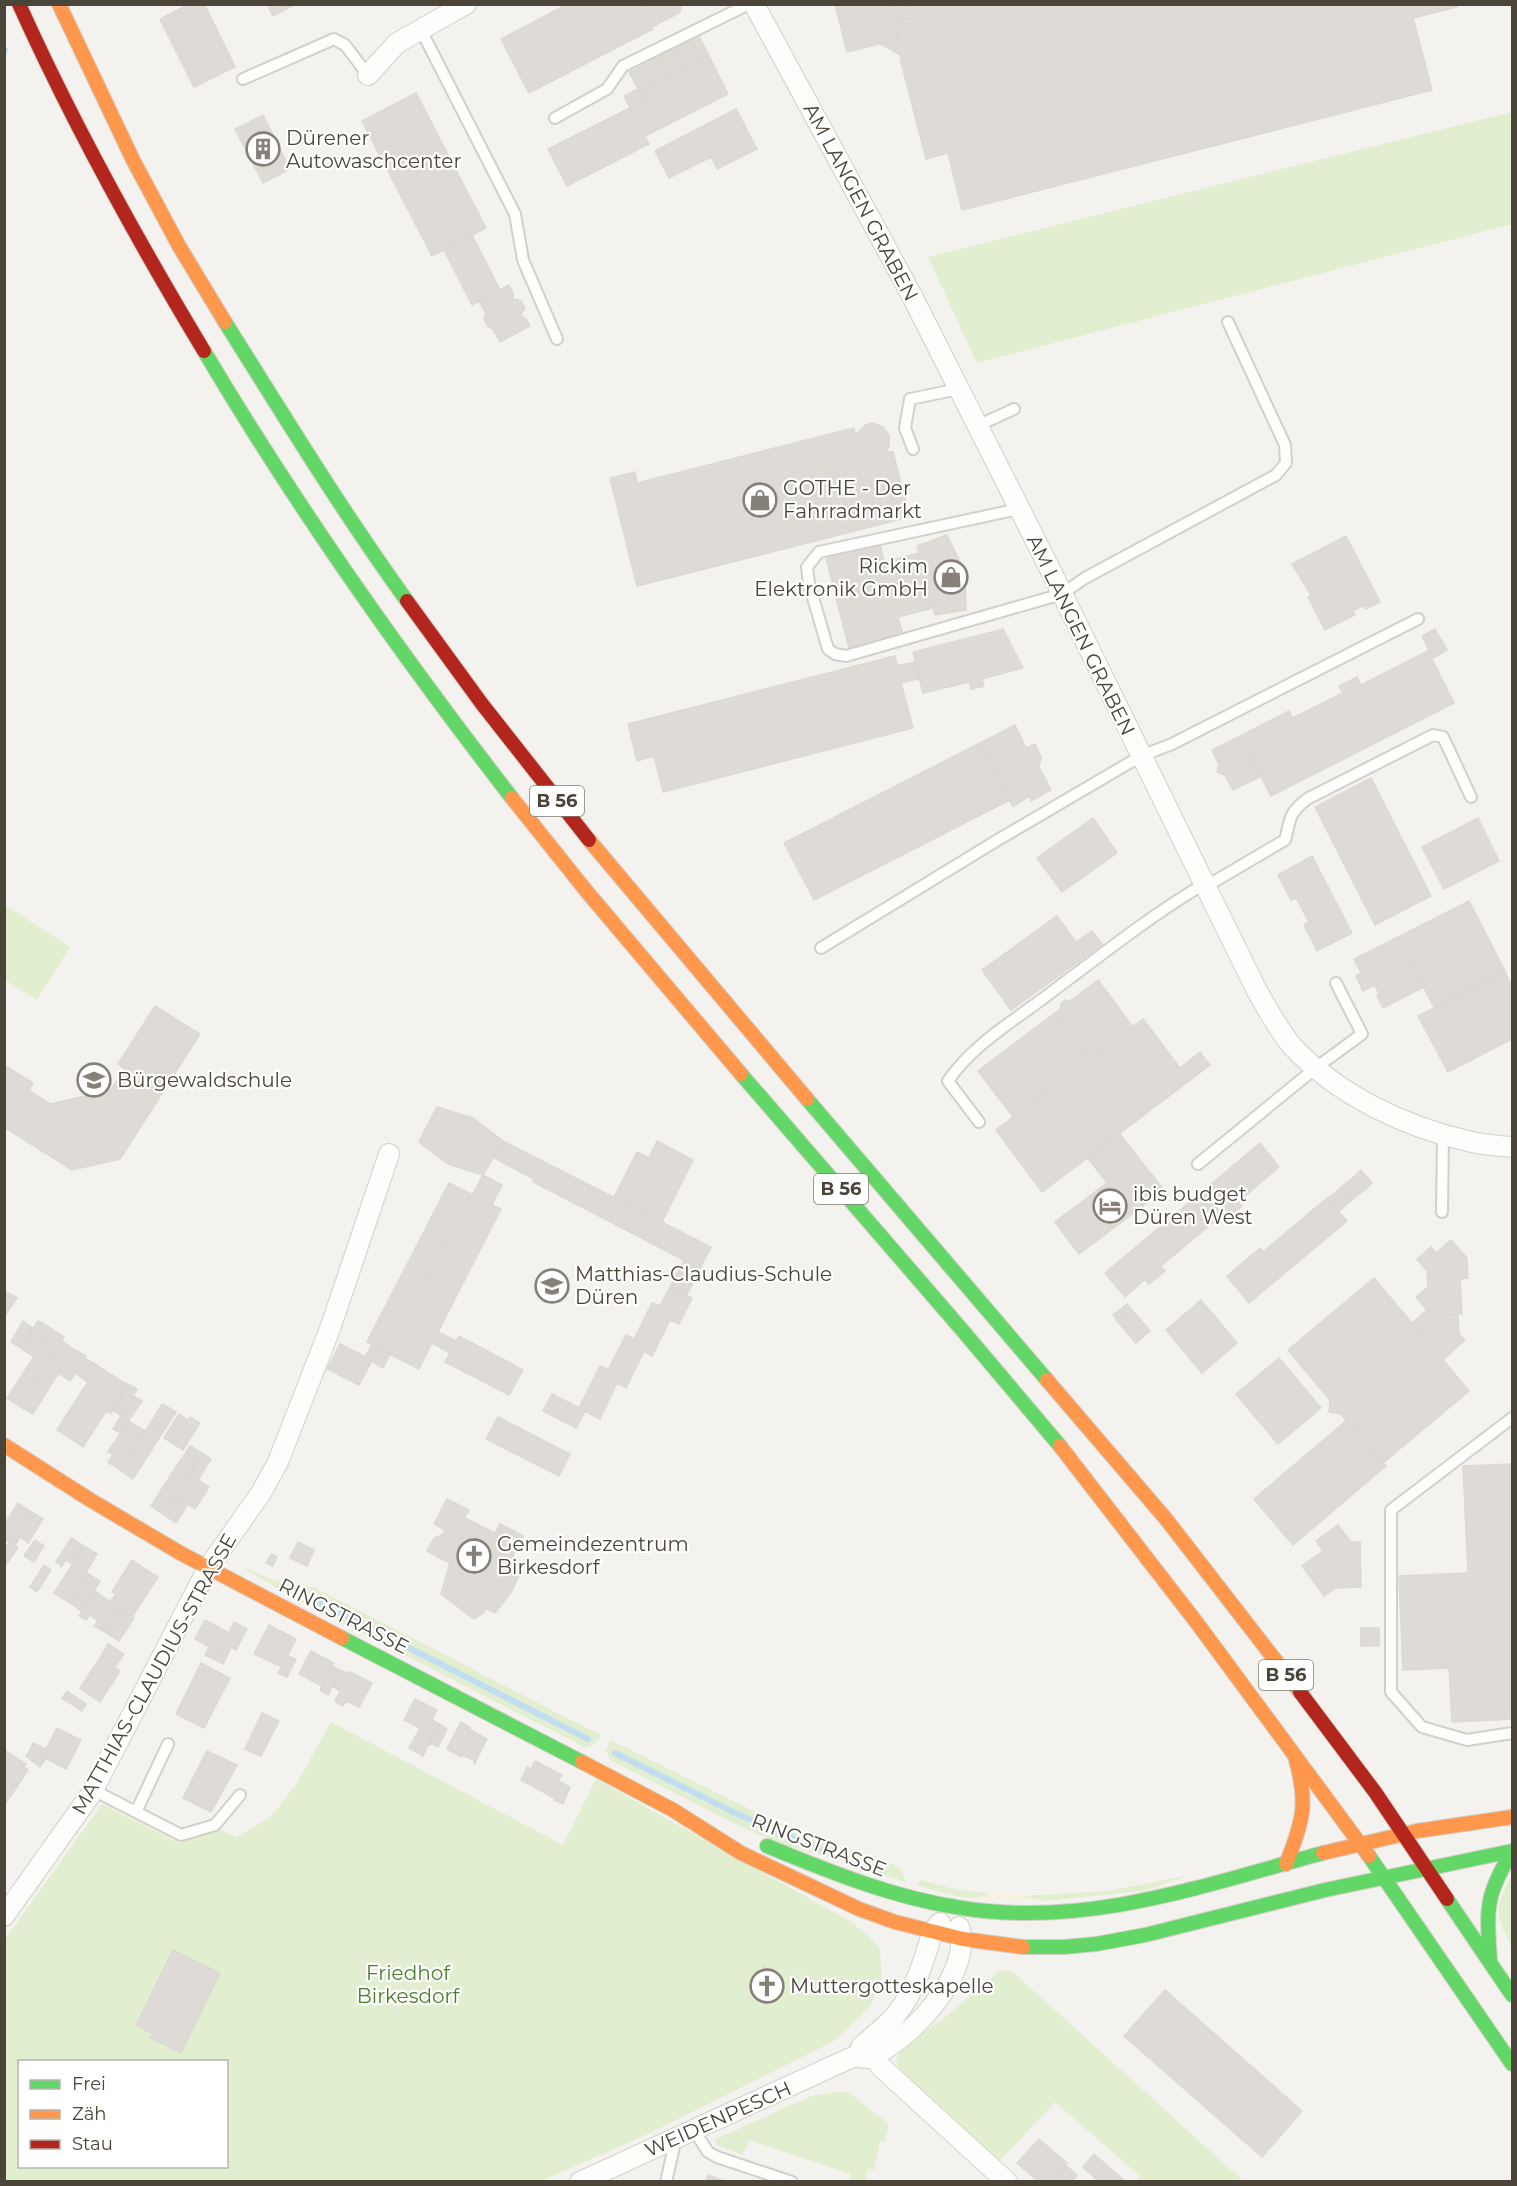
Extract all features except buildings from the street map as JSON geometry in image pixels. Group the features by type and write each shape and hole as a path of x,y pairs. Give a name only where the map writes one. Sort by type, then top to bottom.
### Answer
{"main road":[{"name":"B 56","path":"19,4 52,79 150,263 253,432 346,573 529,819 611,919 957,1323 1155,1565 1362,1843 1512,2064"},
{"name":"B 56","path":"59,4 133,160 185,256 279,409 376,559 555,799 757,1041 1166,1519 1249,1625 1403,1833 1512,1995"},
{"name":"RINGSTRASSE","path":"4,1446 92,1501 208,1568 672,1810 741,1853 819,1891 895,1922 963,1939 1015,1947 1064,1947 1096,1944 1145,1935 1386,1877 1512,1852"},
{"path":"1286,1864 1302,1824 1304,1806 1303,1784 1293,1751"},
{"name":"RINGSTRASSE","path":"672,1810 737,1834"},
{"name":"RINGSTRASSE","path":"759,1843 835,1874 906,1898 954,1908 1030,1913 1096,1908 1215,1884 1403,1833 1512,1817"},
{"path":"1490,1961 1487,1914 1490,1893 1512,1852"}],"street":[{"path":"368,75 397,43 466,4"},
{"name":"AM LANGEN GRABEN","path":"754,4 911,294 1062,594 1256,989 1292,1046 1335,1083 1387,1114 1473,1143 1512,1147"},
{"name":"MATTHIAS-CLAUDIUS-STRASSE","path":"4,1916 93,1790 208,1568 261,1493 278,1462 331,1326 389,1154"},
{"path":"954,1908 933,1931 911,1992 874,2046 880,2066 910,2096 1007,2181"},
{"path":"954,1908 963,1939"},
{"name":"WEIDENPESCH","path":"580,2181 855,2056 871,2058 874,2046 907,2033 925,2014 946,1986 958,1962 963,1939"}],"lane":[{"path":"555,118 607,90 623,66 749,4"},
{"path":"421,30 515,214 523,260 557,339"},
{"path":"243,79 334,39 345,45 368,75"},
{"path":"1019,508 819,552 807,567 809,585 828,649 835,654 846,656 1062,594 1085,578 1276,475 1286,463 1285,445 1228,322"},
{"path":"913,449 905,428 910,399 959,389"},
{"path":"977,426 1014,409"},
{"path":"821,948 1141,756 1172,744 1418,620"},
{"path":"978,1122 948,1081 956,1069 984,1044 1108,950 1184,896 1285,840 1290,816 1294,809 1307,799 1433,735 1443,737 1471,797"},
{"path":"1198,1164 1317,1067 1362,1034 1336,983"},
{"path":"1443,1134 1443,1212"},
{"path":"1512,1418 1391,1510 1391,1692 1422,1727 1467,1740 1512,1733"},
{"path":"136,1812 168,1744"},
{"path":"93,1790 181,1835 215,1825 240,1795"},
{"path":"666,2181 685,2134 717,2157 792,2181"}],"green space":[{"path":"1512,112 1512,224 977,363 928,257"},
{"path":"5,905 70,947 37,1000 5,980"},
{"path":"238,1565 276,1581 315,1588 602,1736 586,1748 302,1602 306,1594 299,1590 295,1598"},
{"name":"Friedhof Birkesdorf","path":"331,1722 563,1845 596,1779 853,1923 880,1949 882,1978 871,2005 834,2041 646,2135 541,2181 5,2182 5,1939 102,1804 179,1843 221,1830 236,1837 271,1817 297,1783"},
{"path":"610,1740 764,1816 839,1846 831,1858 783,1845 739,1826 610,1760 606,1751"},
{"path":"848,1849 891,1863 903,1874 906,1882 847,1865 845,1860"},
{"path":"1512,1874 1512,1947 1498,1911"},
{"path":"1191,1875 1144,1891 1044,1901 1024,1896 1107,1891"},
{"path":"921,1880 950,1888 991,1894 974,1898 954,1896 916,1885"},
{"path":"1001,1970 1013,1972 1241,2179 1238,2182 1137,2181 1140,2176 1055,2102 999,2162 900,2074 896,2059 904,2046 943,2019"},
{"path":"847,2091 889,2124 885,2142 880,2142 874,2170 868,2169 865,2181 849,2181 851,2174 749,2140 743,2155 717,2145 714,2140 811,2096"}],"sand":[{"path":"991,1894 1023,1896 1044,1901 977,1897"}],"waterway":[{"path":"315,1600 588,1739"},
{"path":"615,1753 737,1814 828,1852"},
{"path":"854,1861 883,1871"}],"traffic: fast":[{"path":"225,322 336,498 407,601"},
{"path":"204,351 275,466 351,579 430,690 512,798"},
{"path":"741,1074 1060,1446"},
{"path":"807,1099 1047,1380"},
{"path":"342,1638 582,1762"},
{"path":"767,1846 838,1874 912,1898 962,1908 1008,1913 1100,1908 1145,1900 1190,1890 1323,1853"},
{"path":"1023,1947 1096,1944 1145,1935 1325,1890 1512,1851"},
{"path":"1490,1961 1489,1904 1496,1881 1512,1852"},
{"path":"1369,1856 1512,2064"},
{"path":"1447,1899 1512,1995"}],"traffic: slow":[{"path":"59,4 133,160 179,246 225,322"},
{"path":"512,798 588,893 741,1074"},
{"path":"589,840 807,1099"},
{"path":"1047,1380 1166,1519 1300,1692"},
{"path":"4,1445 92,1501 182,1554 342,1638"},
{"path":"1060,1446 1197,1623 1369,1856"},
{"path":"1286,1864 1297,1835 1302,1811 1302,1786 1295,1756"},
{"path":"582,1762 673,1810 741,1853 859,1909 895,1922 963,1939 1023,1947"},
{"path":"1323,1853 1417,1831 1512,1817"}],"traffic: jam":[{"path":"19,4 106,180 204,351"},
{"path":"407,601 482,704 589,840"},
{"path":"1300,1692 1375,1792 1447,1899"}],"place":[{"name":"Dürener Autowaschcenter","path":"263,149"},
{"name":"GOTHE - Der Fahrradmarkt","path":"760,500"},
{"name":"Rickim Elektronik GmbH","path":"951,577"},
{"name":"Bürgewaldschule","path":"94,1080"},
{"name":"ibis budget Düren West","path":"1110,1206"},
{"name":"Matthias-Claudius-Schule Düren","path":"552,1286"},
{"name":"Gemeindezentrum Birkesdorf","path":"474,1556"},
{"name":"Muttergotteskapelle","path":"767,1986"}]}
